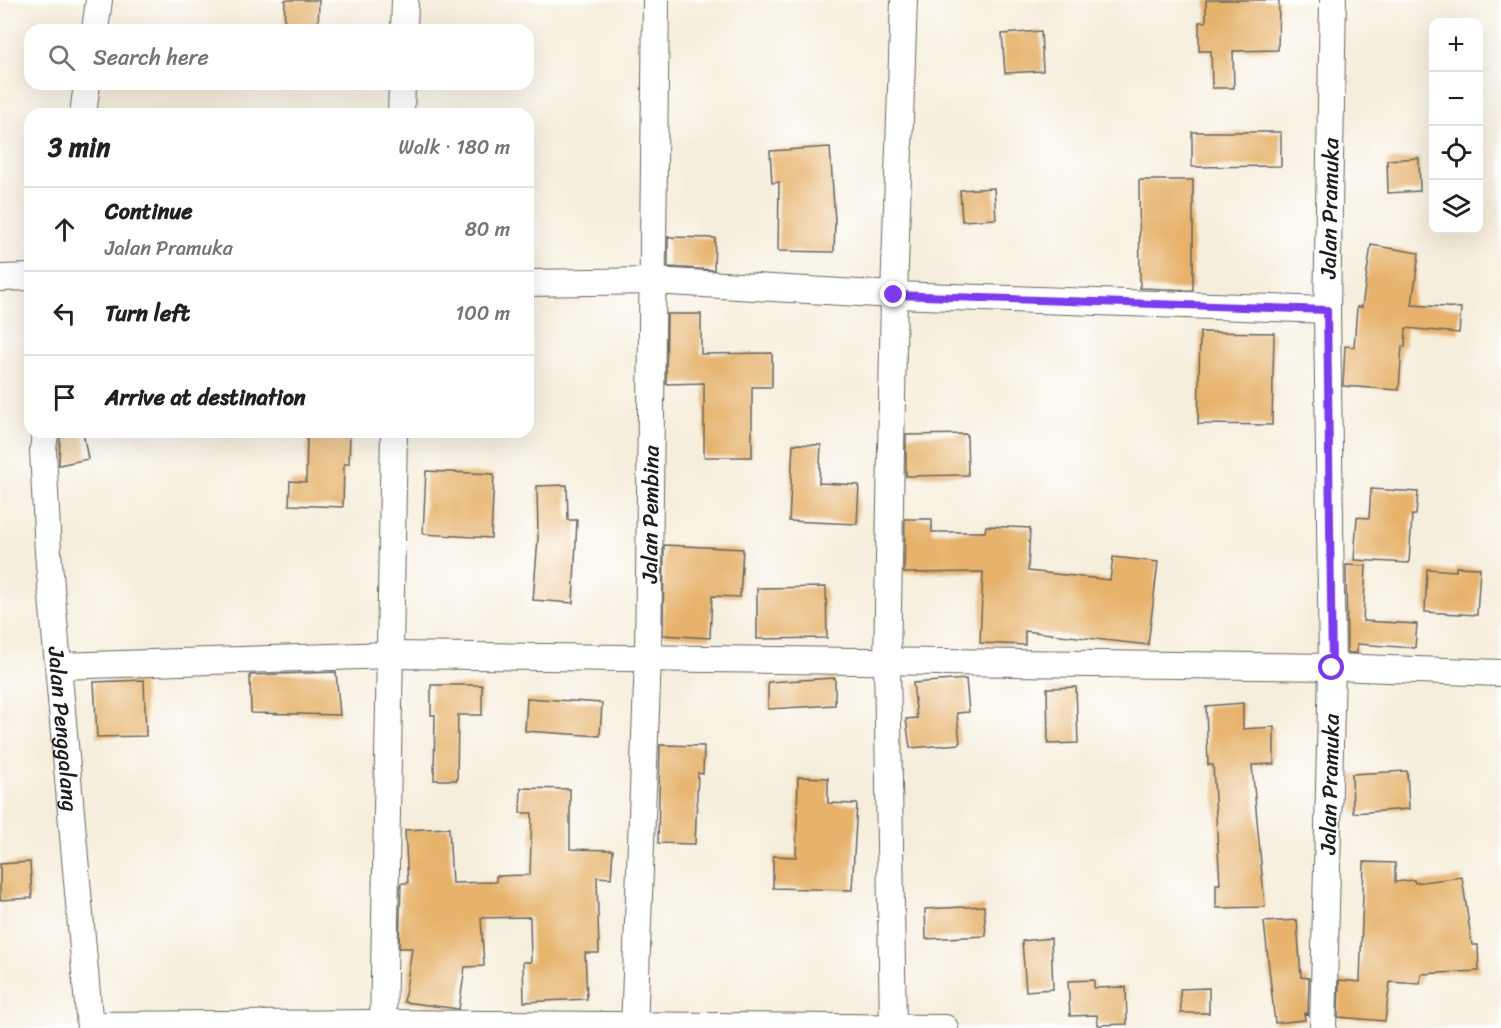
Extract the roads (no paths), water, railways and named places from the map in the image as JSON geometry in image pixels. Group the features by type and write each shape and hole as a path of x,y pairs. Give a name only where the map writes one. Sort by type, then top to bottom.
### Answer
{"street":[{"path":"96,24 99,0"},
{"path":"404,24 405,0"},
{"name":"Jalan Pembina","path":"634,1027 648,657 656,0"},
{"path":"893,1027 887,661 894,295 904,0"},
{"name":"Jalan Pramuka","path":"1323,1028 1332,668 1327,310 1333,0"},
{"path":"84,108 86,90"},
{"path":"401,108 402,90"},
{"path":"0,278 24,277"},
{"path":"534,283 652,281 894,295 1327,310"},
{"name":"Jalan Penggalang","path":"44,438 48,552 60,666 90,1026"},
{"path":"383,1025 394,438"},
{"path":"60,666 391,655 1332,668 1501,674"},
{"path":"90,1026 945,1028"}]}
